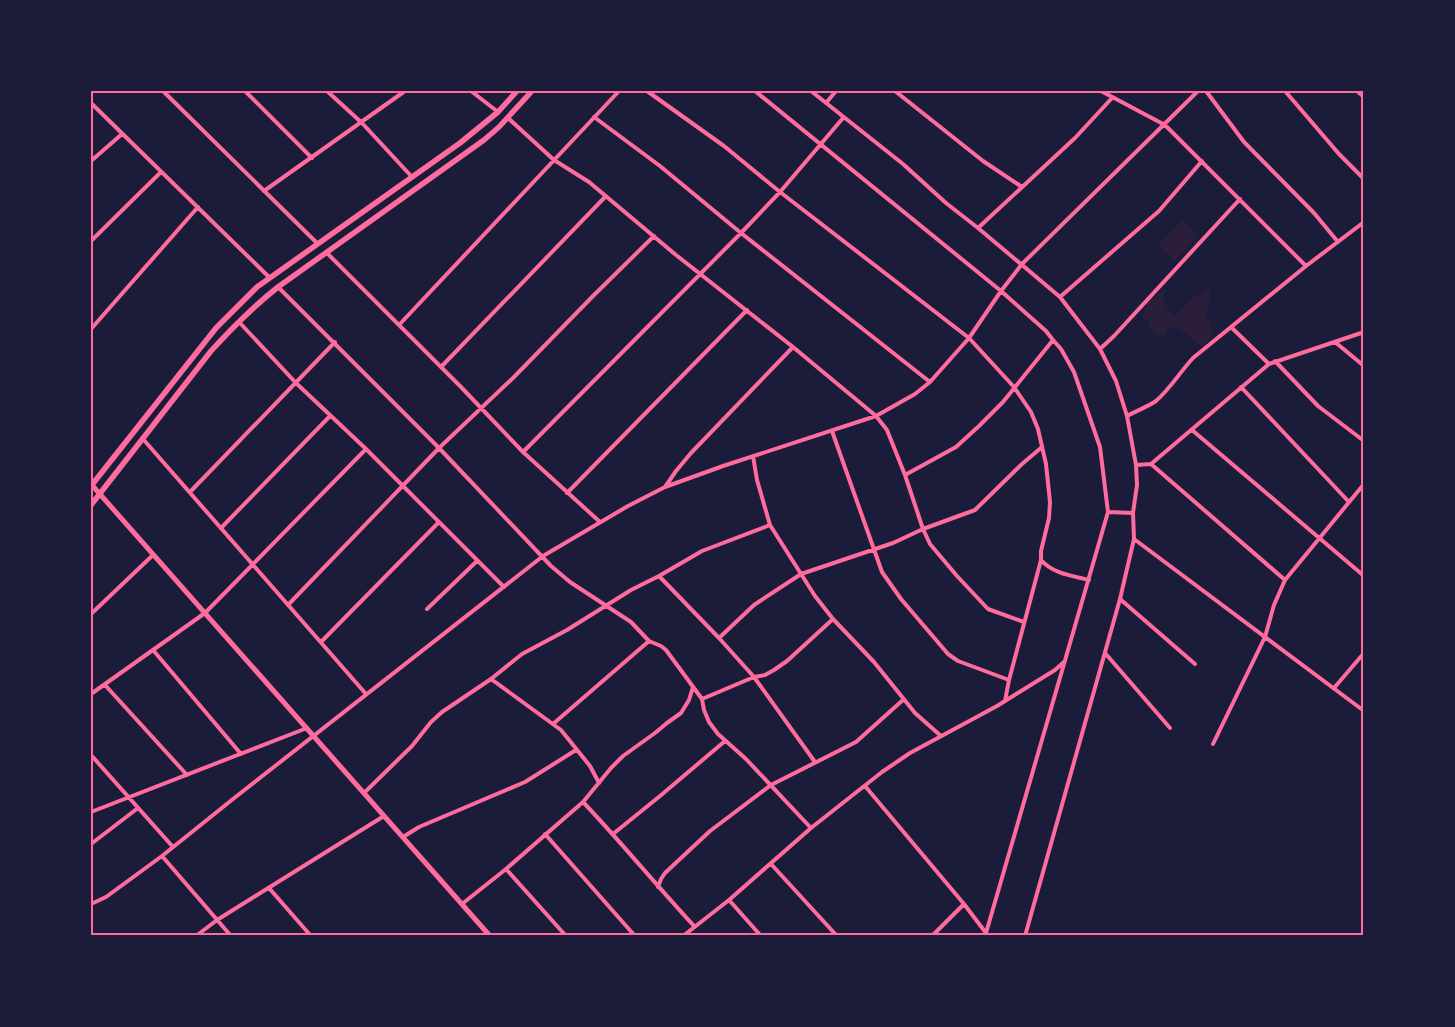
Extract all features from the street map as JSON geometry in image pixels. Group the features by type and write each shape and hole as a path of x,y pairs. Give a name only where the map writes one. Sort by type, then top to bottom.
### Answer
{"main road":[{"path":"91,485 216,328 257,287 460,143 498,112 516,91"},
{"path":"91,504 211,351 258,303 278,286 484,140 508,118 532,91"}],"street":[{"path":"163,91 318,244"},
{"path":"246,91 312,158"},
{"path":"327,91 362,123 412,177"},
{"path":"264,191 405,91"},
{"path":"471,91 498,112"},
{"path":"399,325 619,91"},
{"path":"647,91 724,146 780,192 969,338 1014,387 1031,412 1038,429 1046,464 1050,502 1049,518 1041,551 1041,560 1005,701"},
{"path":"755,91 1001,291 1046,331 1074,372 1100,447 1108,512 986,933 865,786"},
{"path":"811,91 903,164 1060,297 1100,349 1116,381 1127,416 1136,465 1137,485 1133,513 1134,539 1120,599 1025,936"},
{"path":"826,103 836,91"},
{"path":"895,91 996,171 1022,187"},
{"path":"1101,91 1165,125 1306,266"},
{"path":"91,904 106,897 162,856 543,556 600,522 665,487 876,416 915,394 930,382 969,338 1022,264 1198,91"},
{"path":"1206,91 1244,142 1314,213 1338,242"},
{"path":"1285,91 1339,154 1364,179"},
{"path":"1357,91 1364,98"},
{"path":"978,228 1075,138 1112,98"},
{"path":"91,103 270,278"},
{"path":"508,118 554,160 589,182 676,255 793,347 876,416 887,430 930,544 988,609 1024,622"},
{"path":"594,118 660,166 741,234 930,382"},
{"path":"523,452 741,234 780,192 843,118"},
{"path":"91,162 122,134"},
{"path":"1060,297 1159,211 1202,161"},
{"path":"91,241 161,172"},
{"path":"441,367 606,196"},
{"path":"1100,349 1240,199"},
{"path":"91,329 198,208"},
{"path":"1127,416 1154,402 1169,388 1193,358 1306,266 1364,222"},
{"path":"288,605 440,448 514,377 654,236"},
{"path":"327,253 523,452 600,522"},
{"path":"278,286 440,448 551,566 570,582 631,622 649,641 666,650 702,699 709,722 718,734 746,759 811,828"},
{"path":"568,493 747,310"},
{"path":"239,322 296,383 366,449 504,587"},
{"path":"1231,327 1269,364"},
{"path":"1136,465 1151,464 1269,364 1364,332"},
{"path":"905,475 956,447 1003,402 1053,340"},
{"path":"190,492 335,342"},
{"path":"1335,342 1364,366"},
{"path":"665,487 691,453 793,347"},
{"path":"1275,361 1318,406 1364,441"},
{"path":"1241,386 1349,502"},
{"path":"221,528 330,416"},
{"path":"832,430 873,550 882,572 901,599 948,654 958,661 1009,680"},
{"path":"1192,430 1364,576"},
{"path":"143,439 366,694"},
{"path":"719,638 754,605 801,574 893,543 923,529 975,510 1042,447"},
{"path":"91,694 204,613 366,449"},
{"path":"753,456 757,480 770,525 801,574 833,619 874,662 915,713 941,736"},
{"path":"1151,464 1285,580"},
{"path":"1213,744 1265,637 1274,605 1285,580 1364,484"},
{"path":"91,485 490,936"},
{"path":"1108,512 1133,513"},
{"path":"321,642 439,522"},
{"path":"364,793 412,746 431,722 442,712 522,654 702,551 770,525"},
{"path":"1134,539 1364,711"},
{"path":"91,614 153,555"},
{"path":"1041,560 1047,566 1060,572 1089,580"},
{"path":"427,609 478,561"},
{"path":"659,576 754,677 815,762"},
{"path":"1120,599 1195,664"},
{"path":"702,699 754,677 765,675 780,666 833,619"},
{"path":"553,724 649,641"},
{"path":"153,650 241,754"},
{"path":"1105,653 1170,728"},
{"path":"1334,688 1364,653"},
{"path":"682,936 729,900 811,828 882,772 910,753 1005,701 1055,670 1065,661"},
{"path":"491,678 553,724 569,739 590,766 599,783"},
{"path":"104,684 187,775"},
{"path":"462,904 506,869 583,802 622,756 680,713 689,700 693,687"},
{"path":"658,887 660,879 665,873 710,831 771,785 856,742 904,699"},
{"path":"91,812 307,728"},
{"path":"613,834 724,740"},
{"path":"403,837 419,827 525,782 576,750"},
{"path":"91,755 173,847"},
{"path":"583,802 694,926"},
{"path":"91,844 138,808"},
{"path":"196,936 217,920 384,816"},
{"path":"545,834 635,936"},
{"path":"162,856 232,936"},
{"path":"771,864 837,936"},
{"path":"506,869 566,936"},
{"path":"270,888 311,936"},
{"path":"729,900 761,936"},
{"path":"932,936 964,904"}],"shaded area":[{"path":"1182,220 1198,234 1175,261 1158,245"},
{"path":"1164,289 1165,309 1174,315 1178,314 1195,296 1209,289 1211,292 1207,316 1213,331 1207,342 1201,346 1181,330 1175,328 1170,328 1166,331 1164,338 1147,328 1150,325 1148,320 1142,317 1147,303"}]}
